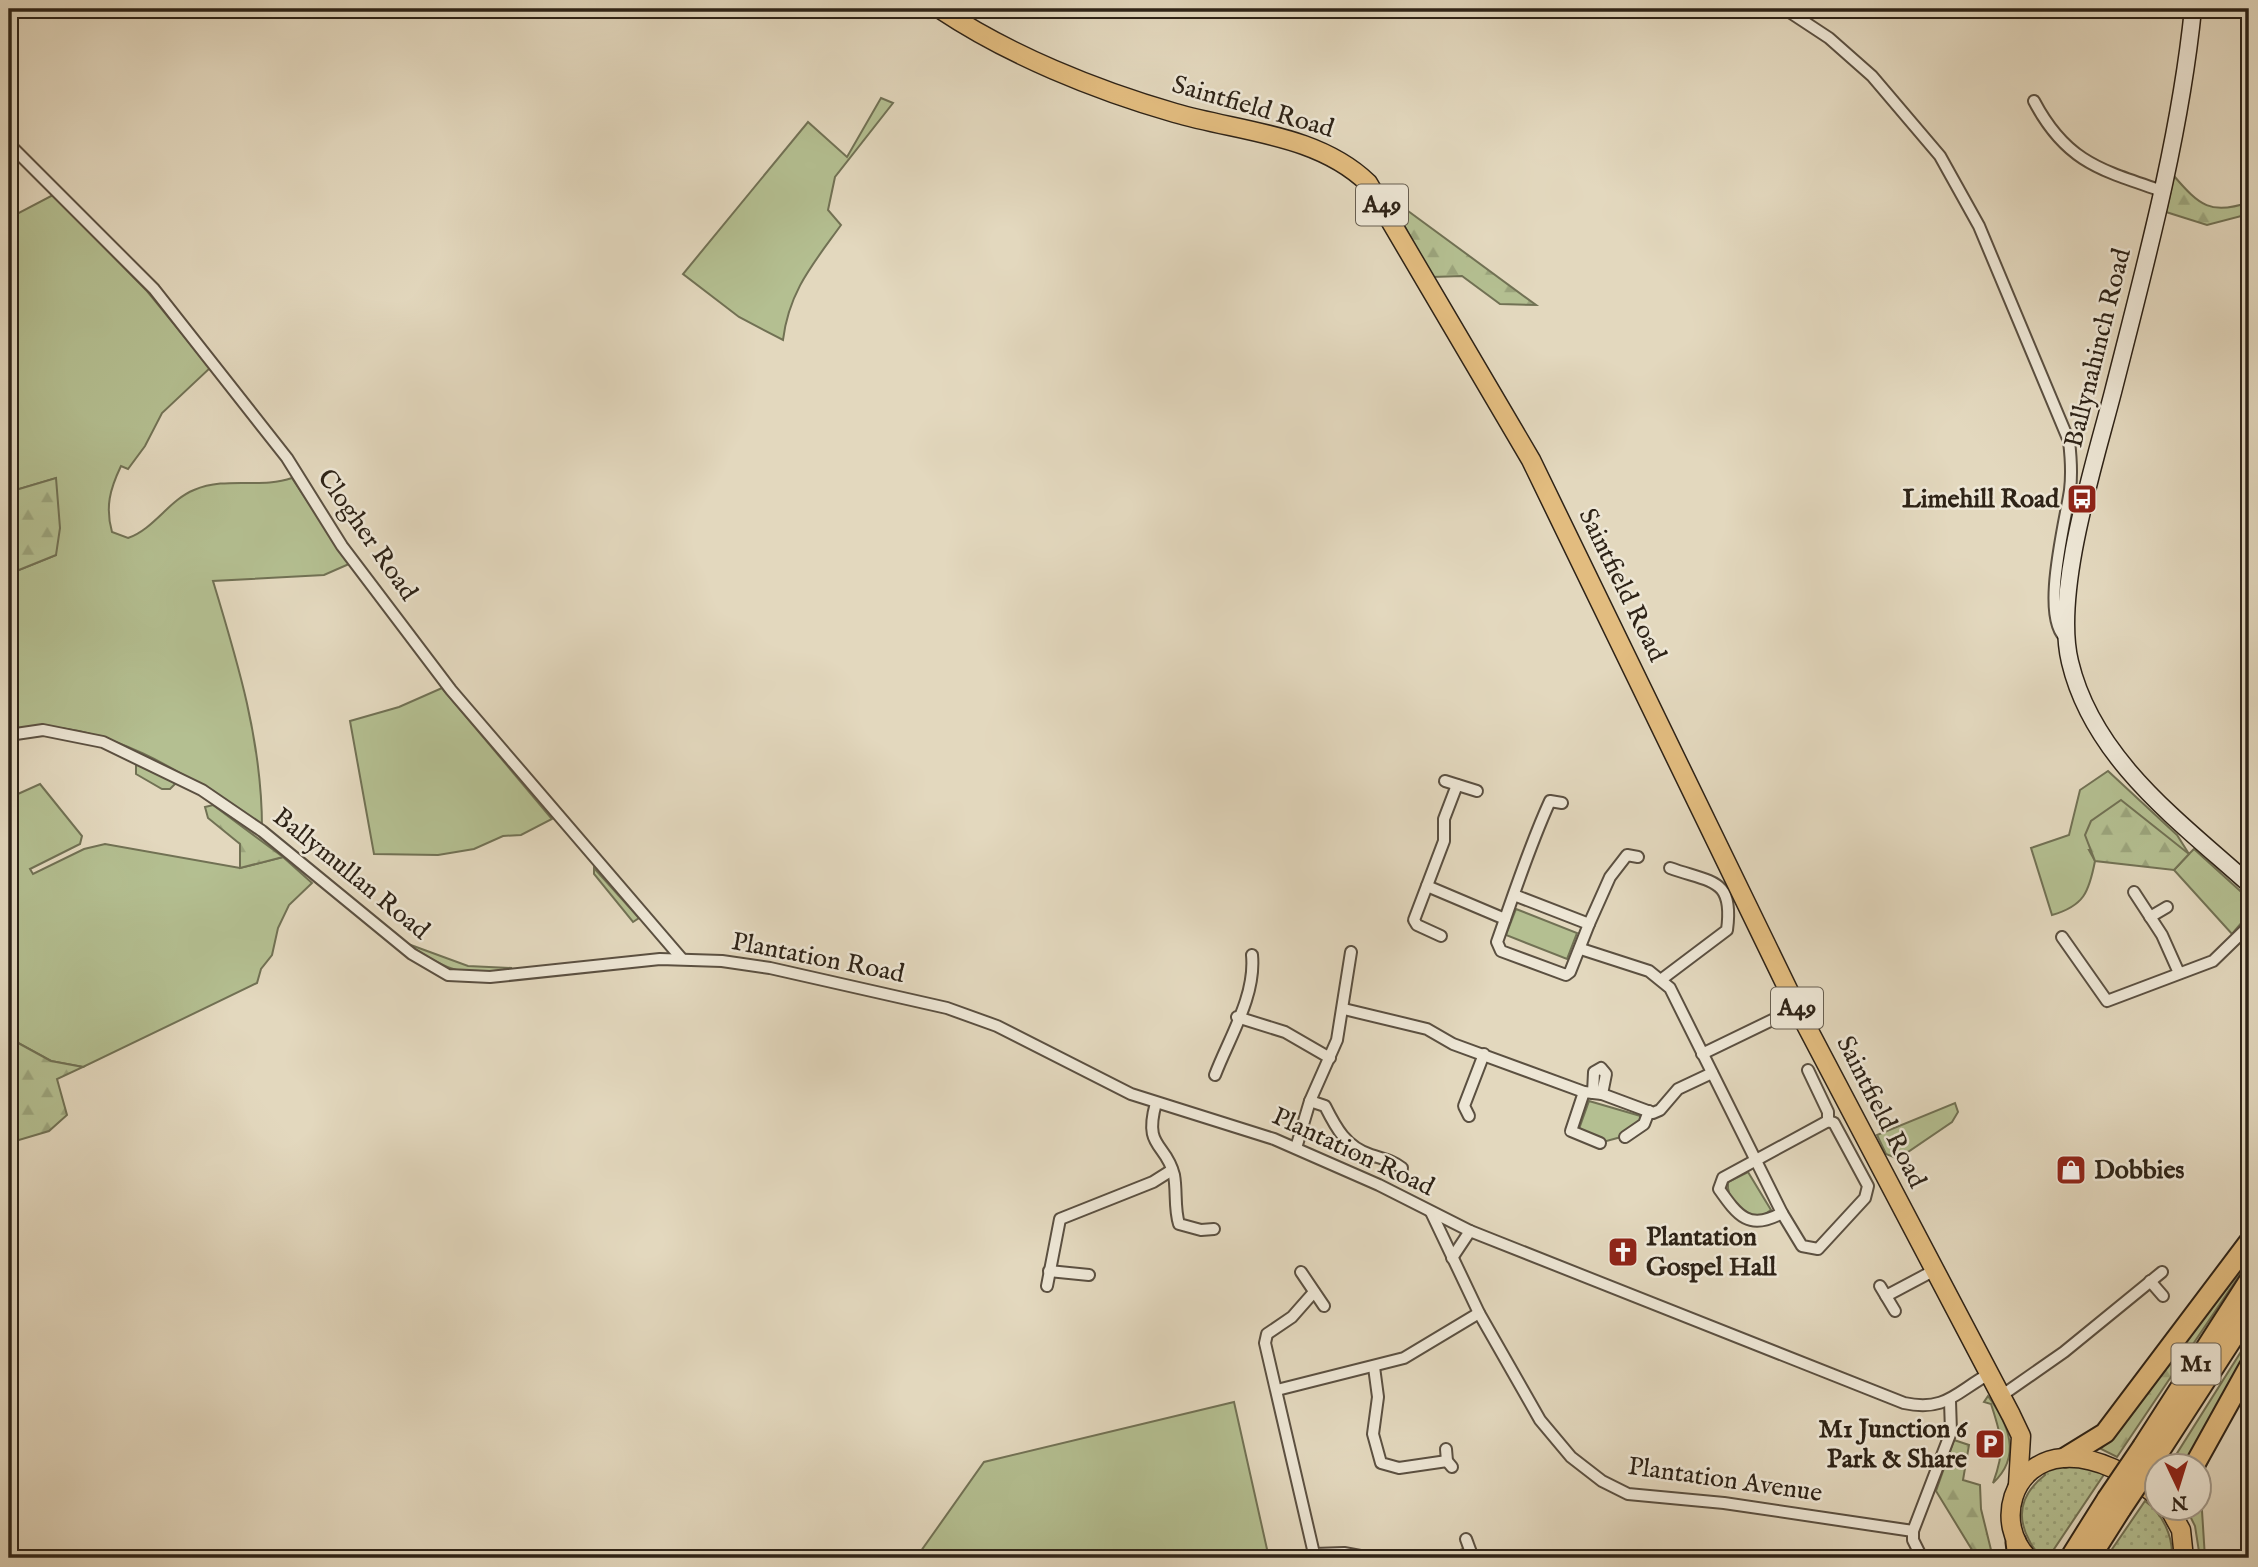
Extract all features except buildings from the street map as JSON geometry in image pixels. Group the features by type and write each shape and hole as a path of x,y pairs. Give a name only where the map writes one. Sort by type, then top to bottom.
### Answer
{"highway":[{"path":"2059,1458 2105,1433 2249,1242"},
{"name":"M1","path":"2150,1450 2249,1281"},
{"name":"M1","path":"2077,1558 2150,1450 2249,1313"},
{"path":"2201,1452 2249,1367"}],"main road":[{"name":"Saintfield Road","path":"940,9 1019,52 1086,81 1176,113 1307,146 1350,165 1368,183 1531,460 1797,1008 2021,1436 2059,1458"},
{"path":"2021,1436 2018,1485 2009,1514 2017,1550 2028,1558"},
{"path":"2018,1485 2033,1469 2059,1458"},
{"name":"A49","path":"2059,1458 2109,1466 2142,1486"},
{"path":"2177,1522 2185,1545 2184,1558"}],"street":[{"path":"1785,9 1829,38 1872,76 1940,156 1979,226 2069,441 2071,475 2059,545 2055,598 2059,632 2067,639"},
{"name":"Ballynahinch Road","path":"2193,9 2183,91 2162,191 2080,527 2068,593 2067,639 2078,687 2126,771 2249,884"},
{"path":"2034,101 2048,124 2078,158 2162,191"},
{"name":"Clogher Road","path":"9,144 154,289 287,458 342,546 451,690 682,959"},
{"name":"Ballymullan Road","path":"9,735 43,730 103,742 202,790 262,831 412,954 448,975 490,977 592,964 682,959"},
{"path":"1445,781 1477,791"},
{"path":"1441,936 1417,925 1414,920 1444,841 1444,819 1457,785"},
{"path":"1562,803 1547,796 1526,854 1526,864 1497,942 1501,951 1566,975 1581,949 1610,877 1629,853"},
{"path":"1670,868 1719,886 1727,894 1727,930"},
{"path":"1427,886 1505,919"},
{"path":"2134,892 2162,935 2179,973"},
{"path":"1514,895 1590,924"},
{"path":"2150,917 2167,907"},
{"path":"2063,937 2107,1001 2213,961 2249,926"},
{"path":"1727,930 1738,937"},
{"path":"1662,979 1727,930"},
{"path":"1581,949 1649,971 1670,988 1754,1161 1802,1246 1818,1248 1865,1198 1868,1186 1834,1123 1828,1121 1754,1161 1723,1178 1719,1189 1735,1211 1753,1222 1764,1223 1782,1213"},
{"path":"1296,1148 1310,1101 1330,1058 1344,1009 1354,968 1351,952"},
{"path":"1214,1075 1251,983 1252,956"},
{"name":"Plantation Road","path":"682,959 770,968 947,1008 997,1026 1156,1103 1257,1132 1470,1231 1904,1404 1930,1405 1950,1401 1989,1374"},
{"path":"1702,1054 1797,1008"},
{"path":"1344,1009 1427,1029 1453,1044 1649,1111 1660,1110 1678,1089 1712,1073"},
{"path":"1237,1017 1285,1032 1330,1058"},
{"path":"1463,1109 1485,1054"},
{"path":"1808,1070 1828,1112 1828,1121"},
{"path":"1593,1093 1571,1131 1600,1143"},
{"path":"1310,1101 1325,1107 1342,1138 1367,1154 1392,1160 1402,1168"},
{"path":"1156,1103 1153,1135 1156,1146 1172,1170 1179,1224 1201,1230 1214,1229"},
{"path":"1625,1137 1644,1124 1649,1111"},
{"path":"1047,1286 1060,1219 1153,1182 1172,1170"},
{"name":"Plantation Avenue","path":"1431,1212 1479,1313 1547,1431 1581,1465 1620,1491 1913,1531"},
{"path":"1452,1258 1470,1231"},
{"path":"1049,1270 1089,1275"},
{"path":"1895,1311 1883,1291 1933,1271"},
{"path":"1301,1272 1324,1306"},
{"path":"2001,1396 2055,1359 2162,1272"},
{"path":"2150,1281 2163,1296"},
{"path":"1314,1292 1292,1317 1267,1334 1265,1343 1314,1556 1344,1553 1371,1558"},
{"path":"1277,1390 1374,1367 1420,1351 1479,1313"},
{"path":"1374,1367 1378,1397 1373,1434 1381,1463 1399,1468 1448,1459"},
{"path":"1922,1558 1913,1540 1913,1531 1951,1432 1950,1401"},
{"path":"1454,1558 1472,1555 1466,1539"}],"green space":[{"path":"881,98 893,103 835,177 828,210 841,225 797,292 783,340 739,317 683,274 808,122 847,157"},
{"path":"2174,176 2199,201 2215,208 2249,202 2249,214 2207,225 2166,212"},
{"path":"53,195 147,291 210,368 162,413 145,446 128,469 121,466 110,498 112,532 128,538 137,534 177,500 206,486 268,483 292,478 349,564 324,575 213,581 247,703 258,765 262,828 176,770 109,740 76,730 42,727 9,730 9,574 56,555 56,478 9,492 9,218"},
{"path":"1389,197 1536,305 1500,304 1462,276 1432,277"},
{"path":"56,478 60,528 56,555 9,574 9,492"},
{"path":"442,688 552,819 521,835 503,836 474,849 438,855 374,854 350,721 399,707"},
{"path":"136,764 176,783 170,789 162,789 136,774"},
{"path":"2108,771 2177,835 2189,854 2089,850 2095,861 2087,889 2078,902 2052,915 2031,848 2069,835 2080,790"},
{"path":"40,784 82,836 80,844 30,869 33,874 84,849 105,844 240,868 283,857 312,883 289,905 278,928 272,955 261,969 257,983 83,1067 51,1061 9,1038 9,798"},
{"path":"2121,800 2189,854 2174,870 2095,861 2085,835 2091,821"},
{"path":"213,805 283,857 240,868 240,844 208,818 205,807"},
{"path":"2194,849 2249,899 2249,914 2232,934 2174,870"},
{"path":"594,868 639,918 633,922 594,874"},
{"path":"1516,909 1577,933 1567,959 1506,935"},
{"path":"408,944 468,966 512,968 481,972 457,970 434,961"},
{"path":"9,1038 51,1061 83,1067 57,1079 67,1115 49,1131 9,1143"},
{"path":"1589,1101 1644,1117 1621,1137 1603,1142 1579,1129"},
{"path":"1955,1103 1958,1112 1952,1122 1902,1156 1896,1158 1886,1154 1877,1135"},
{"path":"1748,1172 1771,1210 1758,1218 1736,1204 1728,1189 1728,1182"},
{"path":"2249,1254 2249,1261 2117,1457 2101,1449"},
{"path":"2249,1339 2249,1356 2194,1452 2178,1452"},
{"path":"1988,1396 2002,1418 2010,1451 2002,1473 1993,1483 2000,1461 2001,1443 1991,1404 1984,1402"},
{"path":"1234,1402 1269,1558 916,1558 984,1462"},
{"path":"1954,1440 1969,1445 1963,1480 1980,1485 1981,1509 1993,1558 1977,1558 1936,1491"},
{"path":"2062,1465 2081,1465 2105,1473 2048,1558 2034,1549 2022,1521 2022,1512 2031,1489 2045,1475 2043,1470"},
{"path":"2142,1505 2142,1522 2163,1522 2166,1526 2172,1558 2106,1558"},
{"path":"2193,1522 2203,1522 2205,1558 2200,1558"}],"place":[{"name":"Limehill Road","path":"2082,499"},
{"name":"Dobbies","path":"2071,1170"},
{"name":"Plantation Gospel Hall","path":"1623,1252"},
{"name":"M1 Junction 6 Park & Share","path":"1990,1444"}]}
